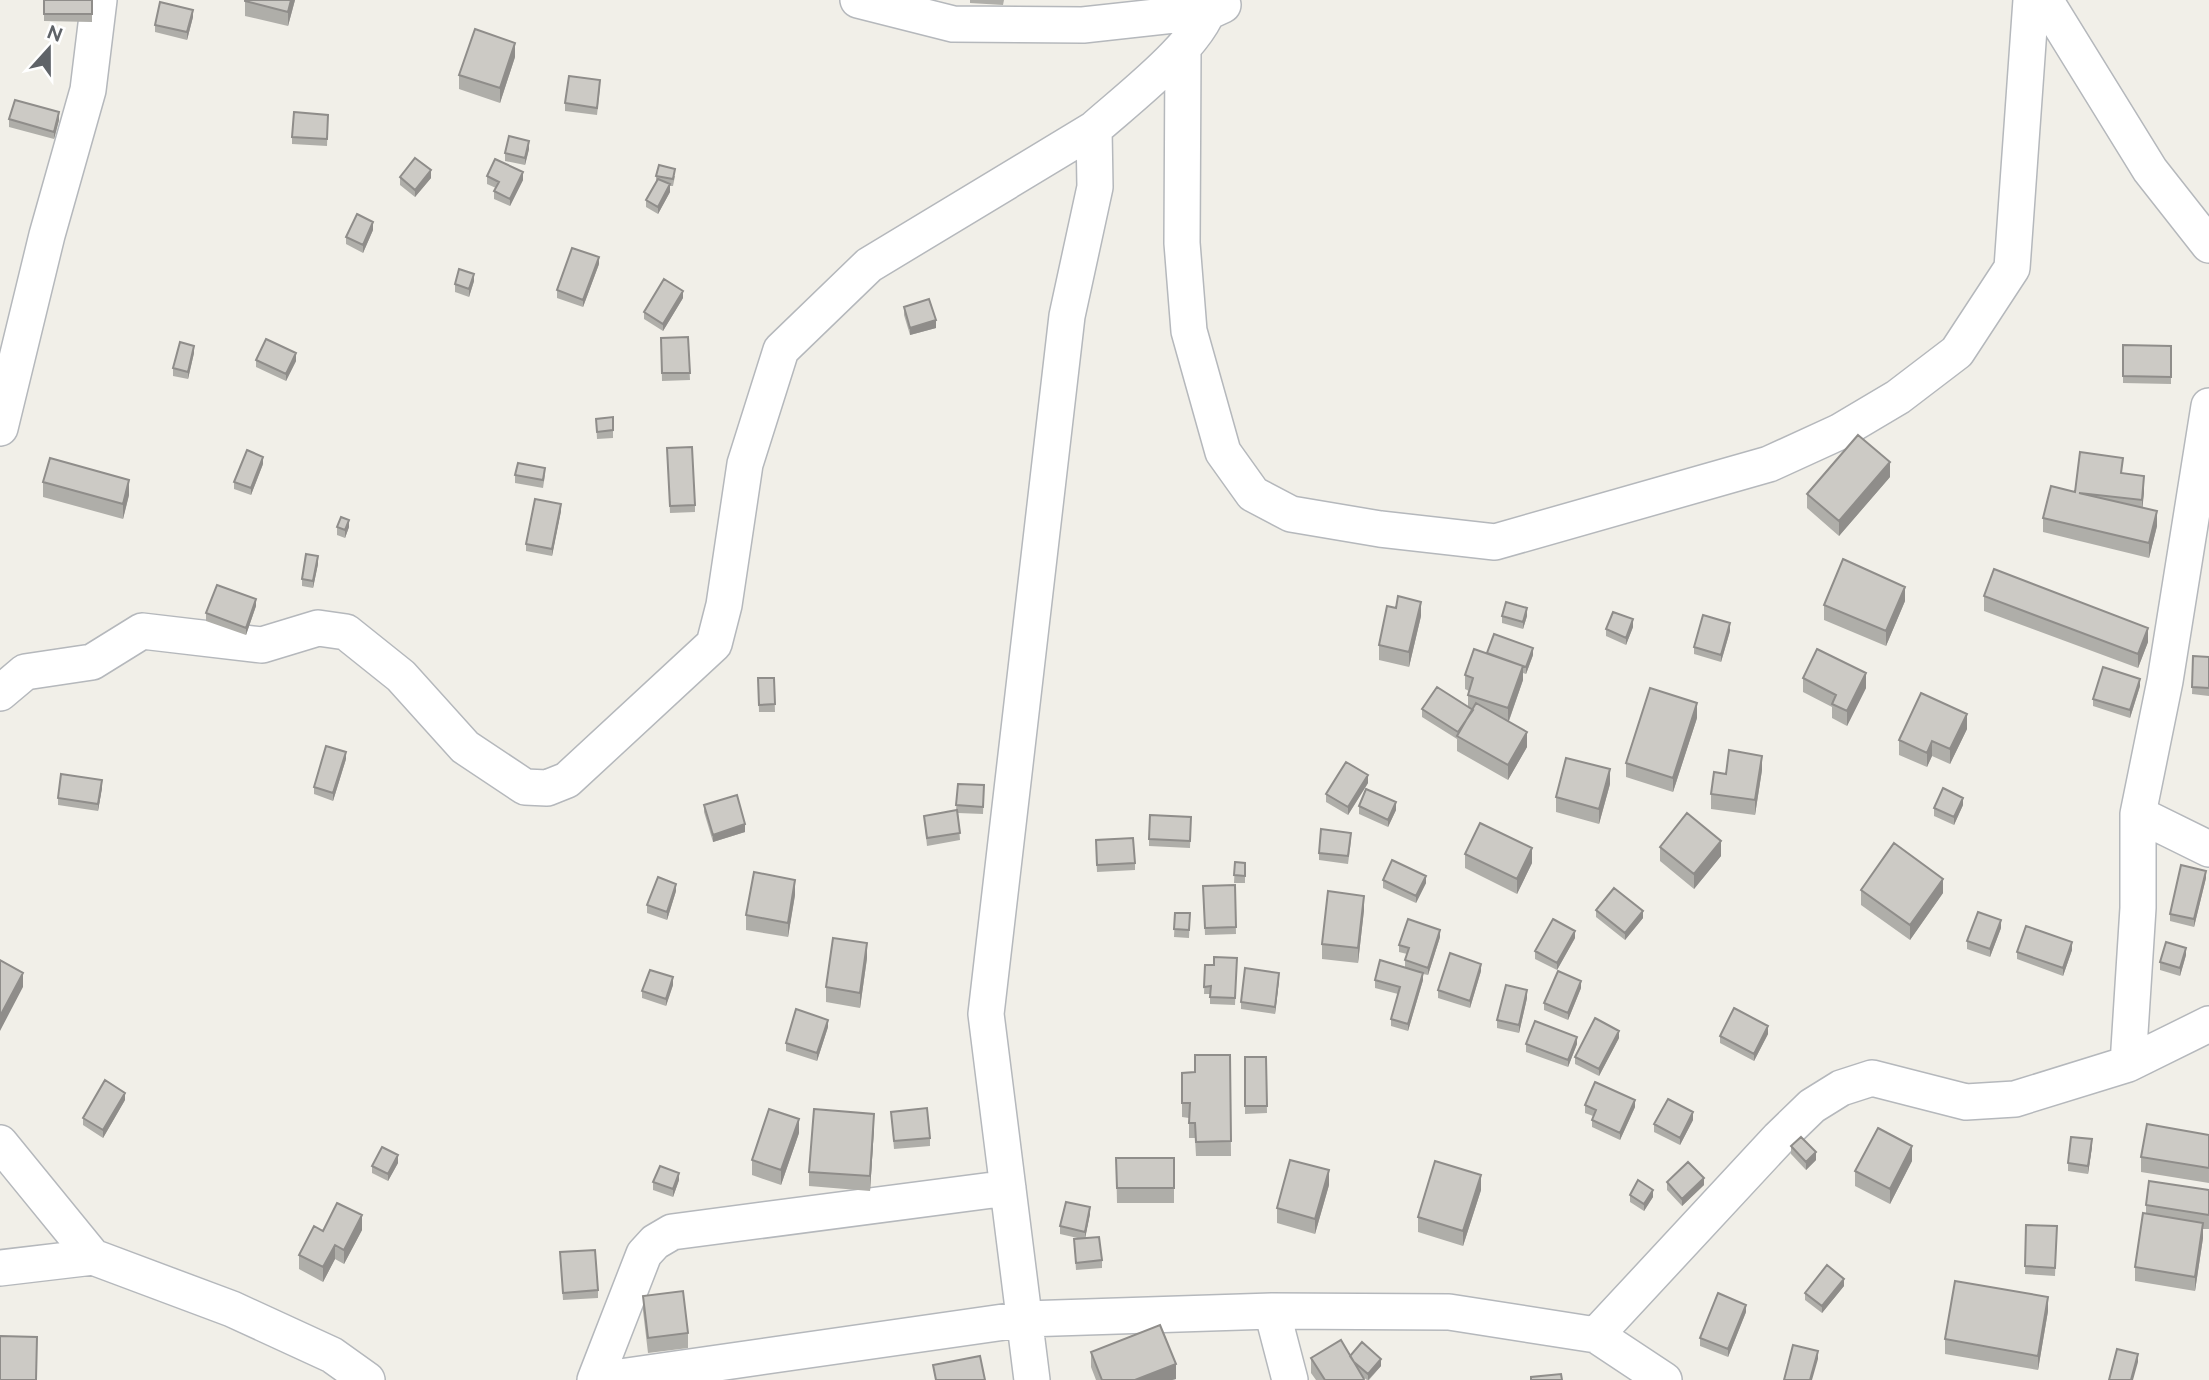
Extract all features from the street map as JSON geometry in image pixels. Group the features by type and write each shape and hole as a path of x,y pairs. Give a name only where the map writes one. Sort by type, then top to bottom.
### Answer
{"street":[{"path":"0,428 12,327 88,90 99,0"},
{"path":"858,0 953,24 1083,25 1219,4"},
{"path":"1182,50 1182,243 1189,331 1223,452 1253,494 1292,514 1380,529 1495,542 1769,464 1839,432 1898,397 1957,352 2012,268 2031,0"},
{"path":"2045,0 2150,170 2209,245"},
{"path":"0,693 25,672 92,662 142,631 261,645 318,628 346,632 366,645 401,676 465,747 475,754 525,787 547,788 567,780 714,644 723,605 745,464 781,350 869,265 1094,129 1182,50 1219,4"},
{"path":"1032,1380 986,1014 1067,316 1095,187 1094,129"},
{"path":"2127,1064 2138,908 2138,814 2165,681 2209,406"},
{"path":"2138,814 2209,849"},
{"path":"1596,1335 1779,1138 1812,1106 1841,1088 1872,1077 1966,1102 2015,1099 2127,1064 2209,1024"},
{"path":"0,1143 93,1257"},
{"path":"1008,1188 672,1232 655,1242 644,1254 597,1380 1024,1319 1272,1311 1449,1312 1596,1335 1664,1380"},
{"path":"0,1268 93,1257 232,1309 332,1355 367,1380"},
{"path":"1272,1311 1290,1380"}],"building":[{"path":"44,0 92,0 92,14 44,14"},
{"path":"245,0 291,0 288,12"},
{"path":"160,2 193,10 187,32 155,25"},
{"path":"475,29 515,43 500,88 459,75"},
{"path":"569,76 600,80 597,108 565,103"},
{"path":"15,100 59,112 54,132 9,119"},
{"path":"294,112 328,115 327,139 292,137"},
{"path":"509,136 529,141 525,158 505,153"},
{"path":"415,158 431,170 415,190 400,177"},
{"path":"495,159 523,172 510,199 494,191 499,182 487,176"},
{"path":"659,165 675,169 673,179 656,176"},
{"path":"658,179 670,184 658,207 646,200"},
{"path":"357,214 373,222 363,245 346,237"},
{"path":"572,248 599,257 583,300 557,290"},
{"path":"459,269 474,274 469,289 455,284"},
{"path":"664,279 683,291 663,324 644,312"},
{"path":"929,299 936,320 910,328 904,307"},
{"path":"688,337 690,373 662,373 661,338"},
{"path":"266,339 296,353 286,374 256,360"},
{"path":"180,342 194,346 188,372 173,368"},
{"path":"2123,345 2171,346 2171,377 2123,376"},
{"path":"613,417 613,430 597,432 596,419"},
{"path":"1858,435 1890,462 1839,521 1807,494"},
{"path":"692,447 695,505 670,506 667,448"},
{"path":"247,450 263,457 251,488 234,482"},
{"path":"2080,452 2123,458 2121,473 2144,476 2142,500 2079,493 2157,511 2149,543 2043,518 2051,486 2075,492"},
{"path":"50,458 129,480 123,504 43,482"},
{"path":"518,463 545,468 543,480 515,475"},
{"path":"535,499 561,504 552,549 526,544"},
{"path":"341,517 349,520 345,530 337,527"},
{"path":"306,554 318,556 313,581 302,579"},
{"path":"1843,559 1905,587 1886,631 1824,605"},
{"path":"1994,569 2148,628 2138,654 1984,596"},
{"path":"217,585 256,599 246,628 206,613"},
{"path":"1398,596 1421,602 1409,652 1379,645 1387,606 1396,608"},
{"path":"1506,602 1527,608 1523,622 1502,616"},
{"path":"1613,612 1633,619 1626,638 1606,629"},
{"path":"1703,615 1730,623 1721,655 1694,647"},
{"path":"1494,634 1533,648 1526,667 1487,653"},
{"path":"1474,649 1523,666 1508,708 1468,695 1473,678 1465,675"},
{"path":"1817,649 1866,673 1847,711 1832,704 1836,695 1803,678"},
{"path":"2193,656 2209,657 2209,688 2192,687"},
{"path":"2103,667 2140,679 2130,710 2093,699"},
{"path":"758,678 774,678 775,704 759,705"},
{"path":"1437,687 1473,710 1458,732 1422,709"},
{"path":"1650,688 1697,703 1673,778 1626,763"},
{"path":"1921,693 1967,714 1950,749 1932,741 1927,753 1899,740"},
{"path":"1476,703 1527,732 1508,765 1457,736"},
{"path":"326,746 346,752 333,793 314,787"},
{"path":"1729,750 1762,756 1755,800 1711,794 1714,772 1726,774"},
{"path":"1566,758 1610,769 1599,809 1556,797"},
{"path":"1346,762 1368,775 1348,807 1326,794"},
{"path":"61,774 102,780 98,804 58,798"},
{"path":"958,784 984,785 983,807 956,805"},
{"path":"1943,788 1963,798 1954,817 1934,808"},
{"path":"1366,789 1396,802 1388,820 1359,806"},
{"path":"737,795 745,824 713,835 704,805"},
{"path":"957,810 960,833 927,838 924,816"},
{"path":"1687,813 1721,841 1694,874 1660,847"},
{"path":"1150,815 1191,817 1190,841 1149,839"},
{"path":"1480,823 1532,848 1517,879 1465,854"},
{"path":"1321,829 1351,833 1348,856 1319,853"},
{"path":"1133,838 1135,863 1097,865 1096,840"},
{"path":"1894,843 1943,879 1910,925 1861,890"},
{"path":"1392,860 1426,876 1416,896 1383,880"},
{"path":"1235,862 1245,863 1245,876 1234,875"},
{"path":"2181,865 2206,871 2194,919 2170,914"},
{"path":"754,872 795,880 788,923 746,915"},
{"path":"658,877 676,884 667,912 647,905"},
{"path":"1235,885 1236,927 1205,928 1203,886"},
{"path":"1614,888 1643,911 1625,933 1596,910"},
{"path":"1328,891 1364,896 1358,948 1322,944"},
{"path":"1978,912 2001,920 1990,949 1967,941"},
{"path":"1175,913 1190,913 1189,930 1174,929"},
{"path":"1408,919 1440,930 1428,968 1405,960 1409,948 1399,945"},
{"path":"1553,919 1575,931 1557,963 1535,951"},
{"path":"2026,926 2072,942 2063,968 2017,952"},
{"path":"833,938 867,943 860,993 826,987"},
{"path":"2166,942 2186,948 2180,968 2160,962"},
{"path":"1450,953 1481,964 1470,1001 1438,990"},
{"path":"1214,957 1237,958 1235,998 1210,997 1211,986 1204,987 1205,965 1214,965"},
{"path":"0,960 23,973 0,1016"},
{"path":"1380,960 1423,973 1408,1024 1391,1019 1400,987 1375,980"},
{"path":"1245,968 1279,973 1275,1007 1241,1002"},
{"path":"650,970 673,977 666,999 642,991"},
{"path":"1558,971 1581,981 1568,1013 1544,1003"},
{"path":"1506,985 1527,990 1519,1025 1497,1020"},
{"path":"1734,1008 1768,1026 1754,1054 1720,1036"},
{"path":"796,1009 828,1020 817,1053 786,1043"},
{"path":"1595,1018 1619,1031 1599,1069 1575,1057"},
{"path":"1535,1021 1577,1037 1568,1060 1526,1044"},
{"path":"1195,1055 1230,1055 1231,1141 1196,1142 1195,1123 1189,1123 1190,1103 1182,1103 1182,1073 1195,1072"},
{"path":"1245,1057 1266,1057 1267,1106 1245,1106"},
{"path":"105,1080 125,1093 103,1130 83,1118"},
{"path":"1595,1082 1635,1100 1620,1133 1592,1120 1596,1110 1585,1105"},
{"path":"1668,1099 1693,1112 1680,1138 1654,1124"},
{"path":"927,1108 930,1138 894,1141 891,1112"},
{"path":"769,1109 799,1119 781,1170 752,1160"},
{"path":"814,1109 874,1114 870,1176 809,1172"},
{"path":"2147,1124 2209,1135 2209,1168 2141,1157"},
{"path":"1878,1128 1912,1146 1890,1189 1855,1171"},
{"path":"1801,1137 1816,1152 1806,1162 1791,1146"},
{"path":"2071,1137 2092,1139 2088,1166 2068,1163"},
{"path":"382,1147 398,1155 388,1174 372,1166"},
{"path":"1116,1158 1174,1158 1174,1188 1117,1188"},
{"path":"1290,1160 1329,1170 1315,1219 1277,1208"},
{"path":"1435,1161 1481,1175 1463,1231 1418,1217"},
{"path":"1688,1162 1704,1178 1682,1199 1667,1182"},
{"path":"660,1166 679,1173 673,1189 653,1182"},
{"path":"1638,1180 1653,1190 1644,1204 1630,1195"},
{"path":"2149,1181 2209,1190 2209,1215 2146,1205"},
{"path":"1066,1202 1090,1207 1085,1232 1060,1226"},
{"path":"337,1203 362,1215 344,1250 335,1245 323,1267 299,1255 314,1226 323,1231"},
{"path":"2143,1213 2203,1223 2195,1277 2135,1267"},
{"path":"2026,1225 2057,1226 2055,1268 2025,1266"},
{"path":"1099,1237 1102,1260 1076,1263 1074,1239"},
{"path":"595,1250 598,1290 563,1293 560,1252"},
{"path":"1827,1265 1844,1279 1822,1306 1805,1293"},
{"path":"1955,1281 2048,1297 2038,1356 1945,1339"},
{"path":"683,1291 688,1333 648,1338 643,1296"},
{"path":"1718,1293 1746,1305 1728,1349 1700,1338"},
{"path":"1160,1325 1176,1364 1135,1380 1102,1380 1091,1352"},
{"path":"0,1336 37,1337 36,1380 0,1380"},
{"path":"1341,1340 1363,1380 1325,1380 1311,1358"},
{"path":"1362,1342 1381,1359 1368,1374 1350,1356"},
{"path":"1793,1345 1818,1351 1810,1380 1784,1380"},
{"path":"2117,1349 2138,1354 2131,1380 2109,1380"},
{"path":"980,1356 985,1380 936,1380 933,1365"},
{"path":"1561,1374 1562,1380 1531,1380 1531,1377"}]}
